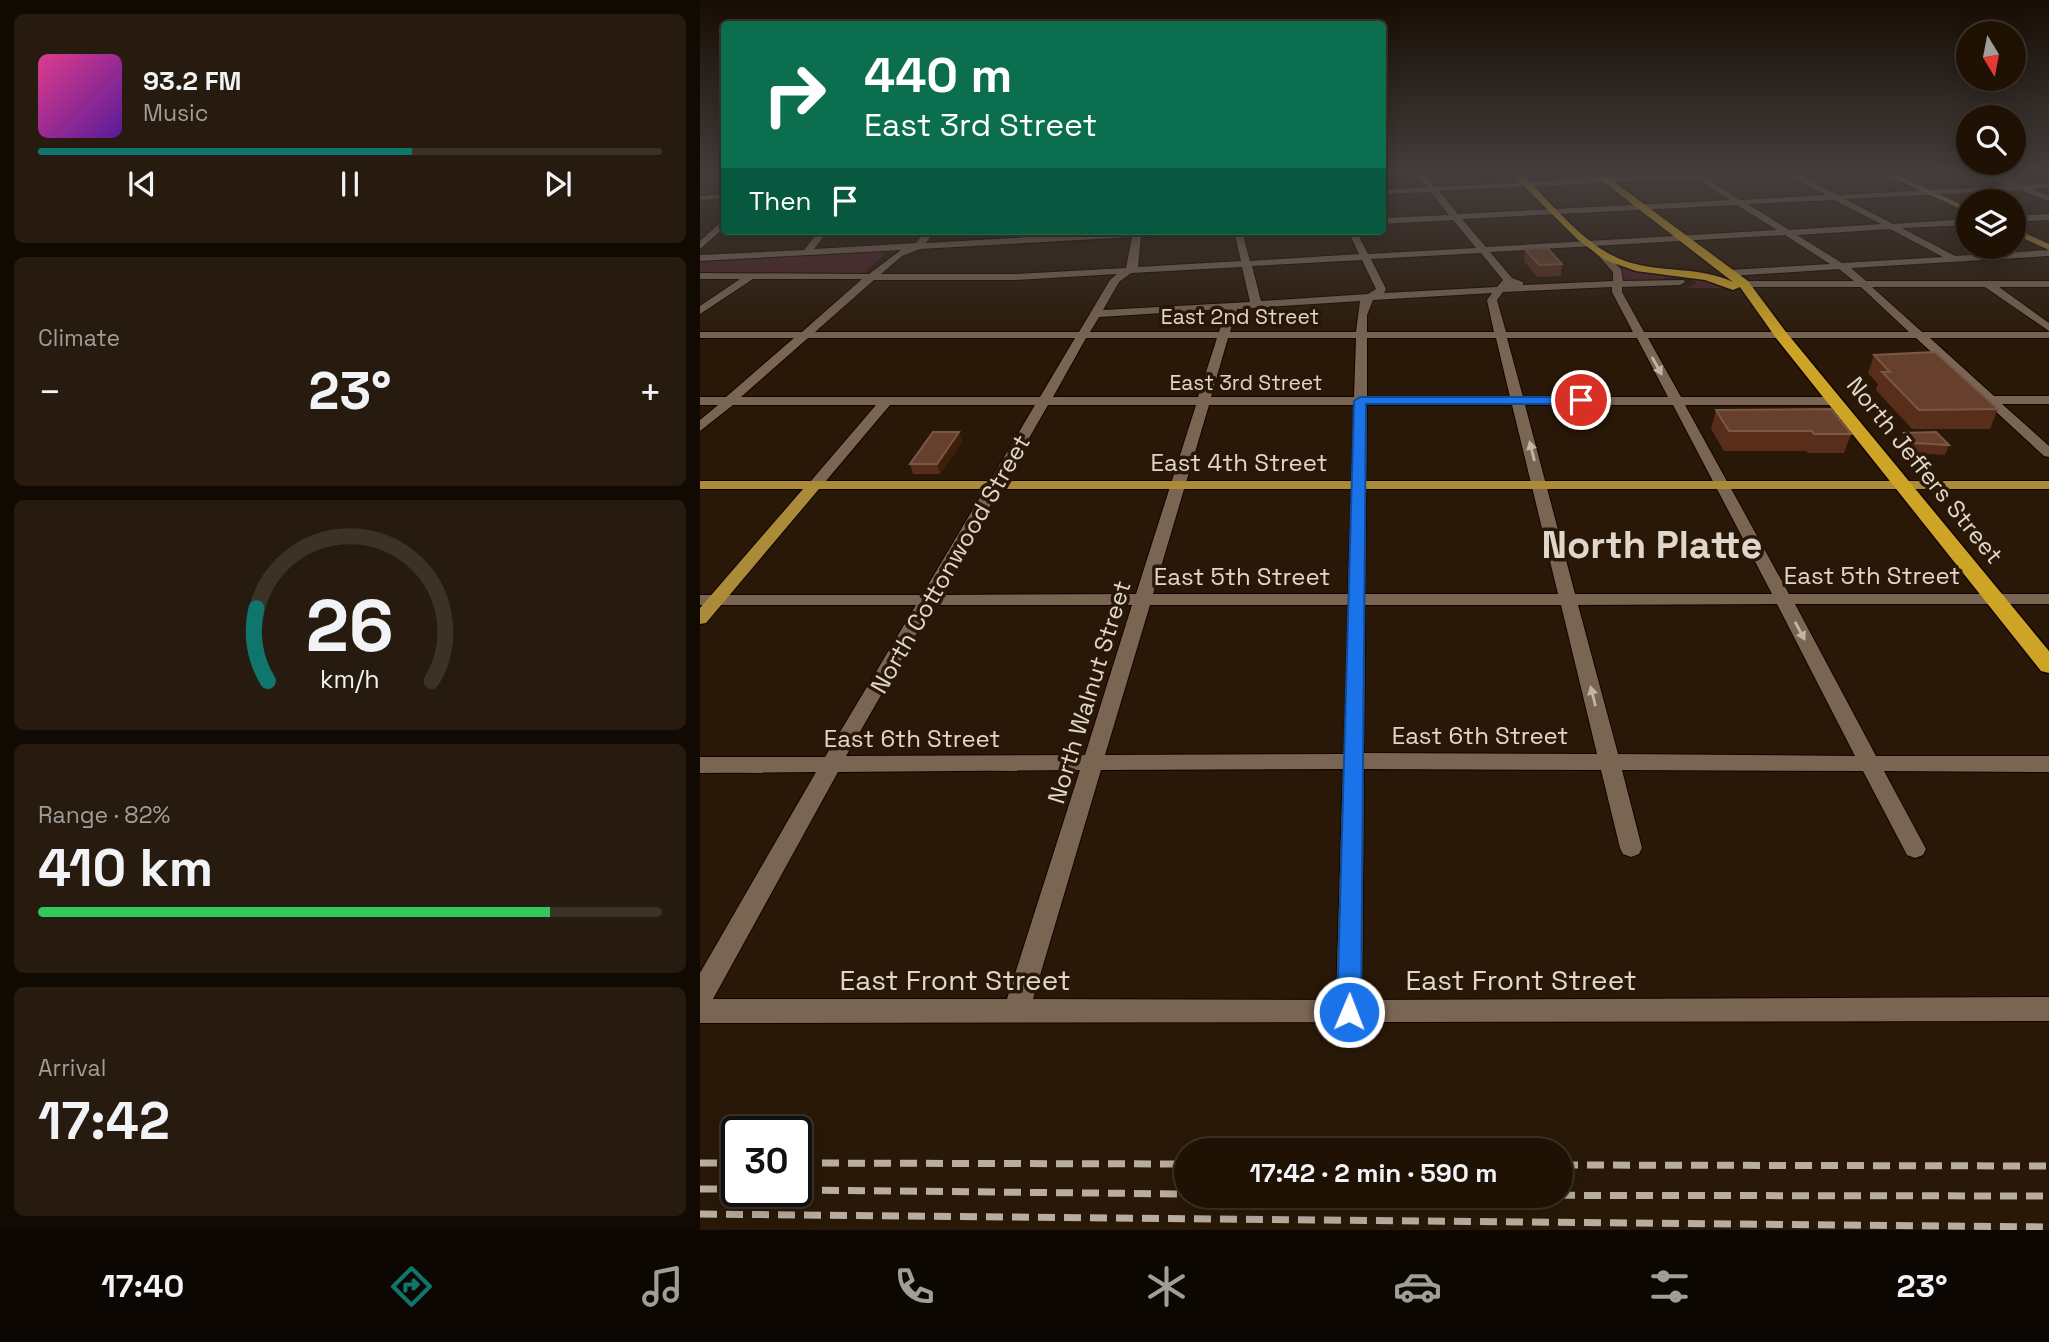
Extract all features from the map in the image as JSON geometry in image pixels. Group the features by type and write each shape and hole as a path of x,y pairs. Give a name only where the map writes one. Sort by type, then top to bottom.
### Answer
{"highway":[{"name":"North Jeffers Street","path":"1576,230 1615,261 1640,268 1710,276 1732,285 1759,308"},
{"name":"North Jeffers Street","path":"1672,230 1744,284 1759,308 2049,666"}],"main road":[{"path":"2026,236 2049,247"},
{"name":"East 4th Street","path":"700,485 2049,485"},
{"path":"700,619 708,600 814,485"}],"street":[{"path":"700,246 717,230"},
{"path":"1466,230 1483,250 1496,290 1501,335 1631,848"},
{"path":"1784,230 1842,266 1864,284 2049,453"},
{"path":"700,276 1014,277 1483,250 1595,248 1684,239 1833,230"},
{"path":"1898,230 1968,269"},
{"path":"807,252 821,235"},
{"path":"700,426 871,277 900,254 919,246 927,235"},
{"path":"700,258 919,246 1034,235"},
{"path":"1126,271 1135,263 1137,235"},
{"path":"1239,235 1256,303"},
{"path":"1349,1012 1361,336 1363,305 1381,289 1354,235"},
{"path":"1595,248 1618,271 1616,289 1640,336 1723,485 1915,849"},
{"path":"1730,273 2049,253"},
{"name":"North Cottonwood Street","path":"700,997 831,765 1115,280 1126,271"},
{"path":"1978,276 2049,328"},
{"path":"700,311 750,277"},
{"path":"1096,314 1532,287 1680,282"},
{"path":"1744,284 2049,284"},
{"name":"North Walnut Street","path":"1016,1012 1233,305"},
{"name":"East 2nd Street","path":"700,335 2049,335"},
{"path":"1991,400 2049,400"},
{"name":"East 3rd Street","path":"700,401 1835,401"},
{"path":"814,485 886,401"},
{"name":"East 5th Street","path":"708,600 2049,599"},
{"name":"East 6th Street","path":"700,765 1354,761 2049,764"},
{"name":"East Front Street","path":"700,1011 2049,1009"}],"shaded area":[{"path":"896,250 885,254 863,274 700,273 700,260"},
{"path":"1618,266 1643,272 1695,276 1729,288 1687,288 1697,283 1679,277 1633,282 1624,279"}],"building":[{"path":"1547,248 1562,264 1539,265 1525,249"},
{"path":"1935,352 1998,409 1919,410 1882,372 1890,372 1874,355"},
{"path":"1831,409 1851,434 1729,431 1716,410"},
{"path":"933,432 959,432 937,464 910,464"},
{"path":"1936,432 1949,445 1914,443 1904,433"}],"railway":[{"path":"700,1163 721,1163"},
{"path":"812,1163 1174,1164"},
{"path":"1573,1165 2049,1166"},
{"path":"700,1189 721,1189"},
{"path":"812,1190 1174,1194"},
{"path":"1573,1195 2049,1196"},
{"path":"700,1214 2049,1227"}],"district":[{"name":"North Platte","path":"1652,545"}],"route":[{"path":"1349,1012 1360,401 1581,400"}]}
